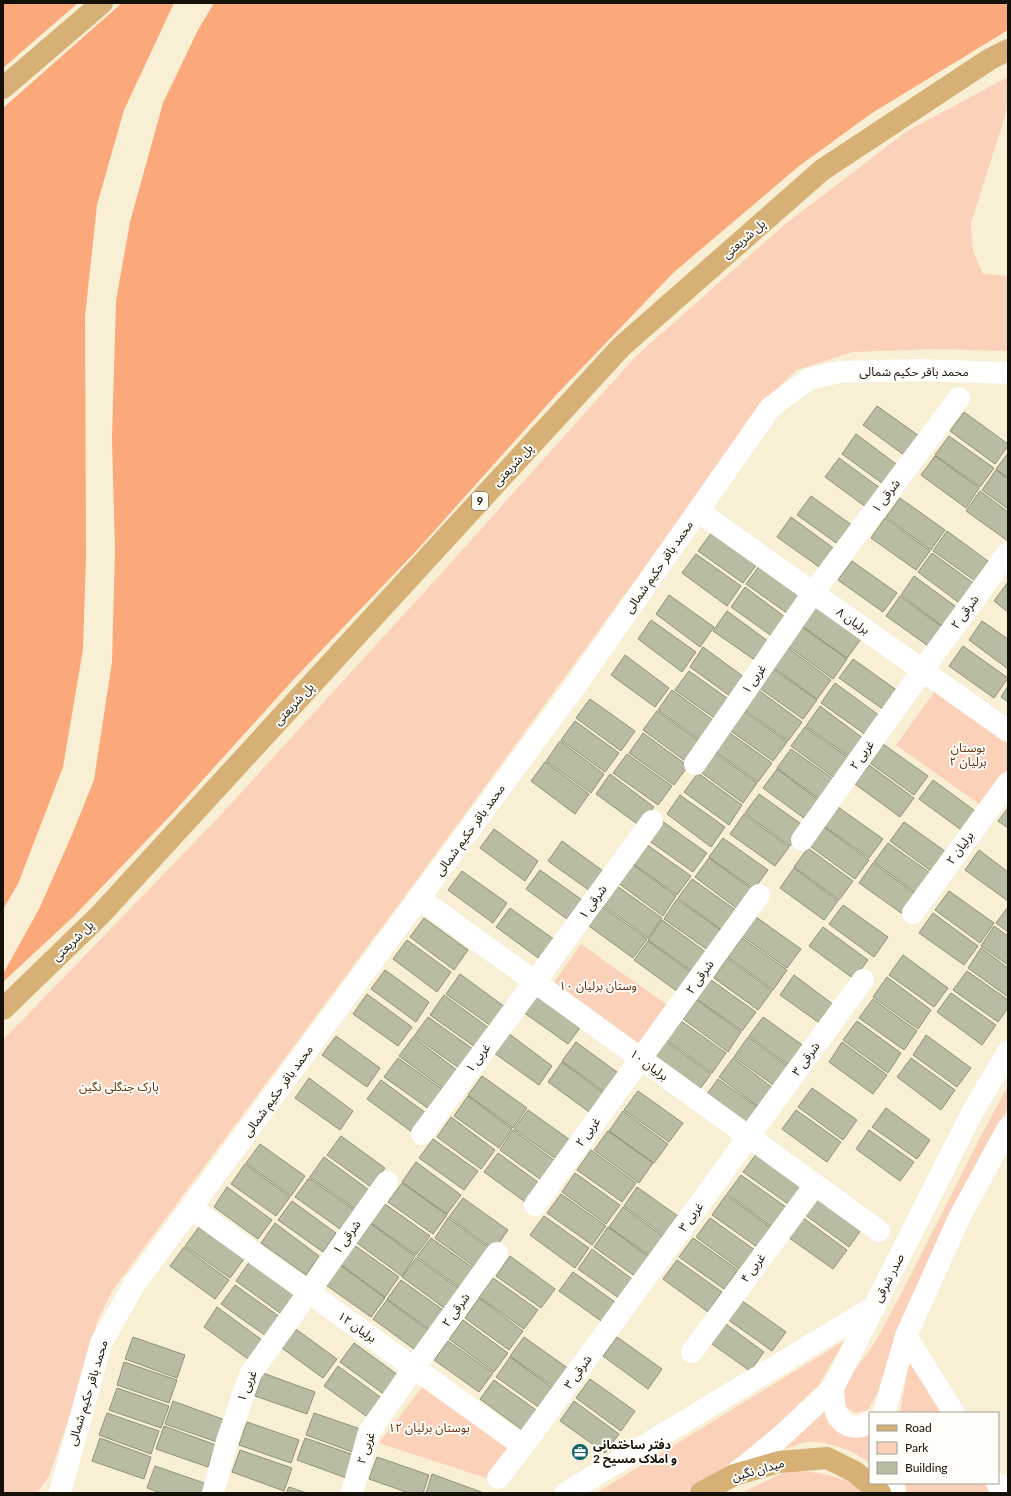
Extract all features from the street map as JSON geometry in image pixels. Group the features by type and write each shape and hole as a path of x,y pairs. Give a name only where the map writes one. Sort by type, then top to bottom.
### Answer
{"main road":[{"path":"3,88 102,3"},
{"name":"پل شریعتی","path":"3,1009 100,915 622,347 822,170 990,59 1008,50"},
{"name":"میدان نگین","path":"701,1493 734,1475 779,1462 827,1458 855,1472 869,1484"},
{"name":"میدان نگین","path":"869,1484 880,1493"}],"street":[{"name":"محمد باقر حکیم شمالی","path":"60,1493 101,1343 134,1286 580,678 770,408 808,379 839,372 918,370 1008,373"},
{"name":"۱ شرقی","path":"813,593 959,398"},
{"name":"برلیان ۸","path":"698,510 1008,731"},
{"name":"۲ شرقی","path":"922,670 1008,553"},
{"name":"۱ غربی","path":"695,764 813,593"},
{"name":"۲ غربی","path":"802,840 922,670"},
{"name":"برلیان ۲","path":"913,913 1008,783"},
{"name":"۱ شرقی","path":"534,983 652,821"},
{"name":"۲ شرقی","path":"641,1059 759,895"},
{"name":"برلیان ۱۰","path":"419,898 534,983 879,1231"},
{"name":"۳ شرقی","path":"749,1138 864,980"},
{"name":"۱ غربی","path":"422,1134 534,983"},
{"name":"صدر شرقی","path":"734,1475 785,1433 833,1388 972,1111 1008,1052"},
{"name":"۲ غربی","path":"535,1205 641,1059"},
{"path":"884,1412 906,1336 960,1216 1008,1128"},
{"name":"۳ غربی","path":"633,1297 749,1138"},
{"name":"۱ شرقی","path":"308,1292 387,1182"},
{"name":"۴ غربی","path":"692,1352 814,1184"},
{"name":"برلیان ۱۲","path":"191,1208 523,1446"},
{"name":"۲ شرقی","path":"414,1368 498,1253"},
{"name":"۱ غربی","path":"213,1493 228,1438 251,1373 308,1292"},
{"name":"۳ شرقی","path":"523,1446 633,1297"},
{"path":"566,1493 874,1307"},
{"path":"906,1336 953,1412"},
{"name":"۲ غربی","path":"352,1493 369,1432 414,1368"},
{"path":"833,1388 836,1414 846,1425 854,1427 869,1422"},
{"path":"498,1478 523,1446"},
{"path":"49,1493 66,1472"},
{"path":"998,1484 1004,1493"}],"green space":[{"name":"پارک جنگلی نگین","path":"1008,77 1008,107 971,223 973,251 983,274 1008,276 1008,351 934,349 853,352 796,370 757,408 671,531 419,877 112,1291 97,1322 82,1380 49,1476 37,1493 3,1493 3,1040 216,820 438,577 635,357 784,225 907,131"},
{"name":"بوستان برلیان ۲","path":"935,691 1008,743 1008,769 982,806 896,745"},
{"name":"وستان برلیان ۱۰","path":"581,944 667,1005 640,1045 553,984"},
{"path":"1008,1086 1008,1107 962,1194 895,1339 877,1394 868,1410 856,1413 846,1407 844,1393 846,1386 857,1366 871,1348 892,1310"},
{"path":"844,1341 819,1385 757,1444 685,1493 596,1493"},
{"path":"909,1361 941,1412 900,1412"},
{"name":"بوستان برلیان ۱۲","path":"423,1386 512,1450 489,1479 379,1443"},
{"path":"825,1411 828,1424 841,1432 869,1434 869,1463 850,1451 823,1443 808,1442 784,1449"},
{"path":"791,1469 841,1479 850,1482 867,1493 741,1493"},
{"path":"904,1484 987,1484 992,1493 906,1493"}],"shaded area":[{"path":"3,3 78,3 3,68"},
{"path":"122,3 174,3 124,110 97,205 85,316 86,556 83,649 63,767 18,884 3,909 3,108"},
{"path":"214,3 1008,3 1008,30 872,113 799,166 673,273 555,396 418,549 293,680 171,815 73,917 3,982 3,974 39,909 94,780 112,662 115,550 112,438 116,301 130,222 163,103 198,30"}],"building":[{"path":"877,406 922,438 908,458 863,425"},
{"path":"964,412 1008,444 995,464 950,431"},
{"path":"856,434 900,467 886,486 842,454"},
{"path":"949,436 994,468 980,487 935,455"},
{"path":"1008,453 1008,478 996,469"},
{"path":"935,456 979,488 966,508 921,475"},
{"path":"839,458 884,491 870,510 825,477"},
{"path":"996,470 1008,479 1008,509 982,490"},
{"path":"980,491 1008,512 1008,541 966,511"},
{"path":"811,496 856,528 842,547 797,515"},
{"path":"900,498 945,530 931,550 886,517"},
{"path":"791,517 836,550 822,569 777,537"},
{"path":"885,518 930,551 916,570 871,538"},
{"path":"947,531 992,564 978,583 933,551"},
{"path":"712,532 757,564 743,583 698,551"},
{"path":"932,553 976,585 962,605 918,572"},
{"path":"696,554 741,586 727,606 682,573"},
{"path":"852,561 897,593 883,612 838,580"},
{"path":"760,565 805,597 791,616 746,584"},
{"path":"914,576 959,609 945,628 901,595"},
{"path":"1008,582 1008,612 994,601"},
{"path":"745,587 789,620 776,639 731,607"},
{"path":"669,595 714,627 700,647 656,614"},
{"path":"900,596 945,629 931,648 886,616"},
{"path":"816,607 861,639 847,658 802,626"},
{"path":"727,611 772,644 759,663 713,631"},
{"path":"651,620 696,652 682,672 638,639"},
{"path":"982,621 1008,639 1008,669 969,640"},
{"path":"802,627 847,659 833,679 788,646"},
{"path":"963,646 1008,678 994,698 949,666"},
{"path":"703,647 748,680 734,699 690,667"},
{"path":"787,647 831,680 817,699 773,667"},
{"path":"625,655 669,688 655,707 611,675"},
{"path":"853,659 898,691 884,710 839,678"},
{"path":"772,668 817,700 803,719 758,687"},
{"path":"689,671 734,703 720,722 675,690"},
{"path":"835,683 880,716 866,735 821,703"},
{"path":"1008,686 1008,702 1001,697"},
{"path":"757,689 802,722 788,741 743,709"},
{"path":"672,690 717,723 703,742 658,710"},
{"path":"590,699 635,731 621,751 576,718"},
{"path":"820,706 864,739 851,758 806,726"},
{"path":"742,710 787,742 773,761 728,729"},
{"path":"657,711 702,743 688,763 643,730"},
{"path":"575,721 619,753 605,772 561,740"},
{"path":"805,727 850,759 836,779 791,746"},
{"path":"727,731 772,763 758,782 713,750"},
{"path":"643,733 688,766 674,785 629,753"},
{"path":"560,741 604,774 591,793 546,761"},
{"path":"883,744 928,776 914,795 870,763"},
{"path":"791,749 836,781 822,801 777,768"},
{"path":"712,751 757,783 743,803 698,770"},
{"path":"627,754 672,786 658,805 613,773"},
{"path":"545,762 589,794 575,814 531,781"},
{"path":"869,765 914,798 900,817 855,784"},
{"path":"777,769 821,802 808,821 763,788"},
{"path":"698,773 742,805 729,825 684,792"},
{"path":"610,774 654,807 640,826 596,794"},
{"path":"933,780 978,813 964,832 919,799"},
{"path":"759,794 804,826 790,846 745,813"},
{"path":"680,795 725,827 711,847 667,814"},
{"path":"838,807 883,839 869,858 824,826"},
{"path":"1008,808 1008,828 998,821"},
{"path":"744,814 789,847 775,866 730,834"},
{"path":"662,821 707,853 693,872 648,840"},
{"path":"904,822 949,854 935,874 890,841"},
{"path":"824,827 869,860 855,879 810,846"},
{"path":"494,829 538,861 525,881 480,848"},
{"path":"723,838 768,870 754,889 709,857"},
{"path":"562,841 607,874 593,893 548,861"},
{"path":"888,843 933,875 919,895 874,862"},
{"path":"646,844 691,876 677,895 632,863"},
{"path":"808,848 853,881 839,900 794,867"},
{"path":"979,850 1008,872 1008,901 965,870"},
{"path":"709,858 753,890 739,910 695,877"},
{"path":"873,863 918,896 904,915 859,883"},
{"path":"632,864 676,896 663,916 618,883"},
{"path":"794,868 838,901 824,920 780,888"},
{"path":"540,870 585,902 571,922 526,889"},
{"path":"462,871 507,903 493,923 448,890"},
{"path":"692,879 737,911 723,931 678,898"},
{"path":"617,886 662,918 648,938 603,905"},
{"path":"949,891 994,923 980,943 935,910"},
{"path":"677,899 723,932 709,951 664,919"},
{"path":"843,905 888,937 874,957 829,924"},
{"path":"603,907 647,939 633,958 589,926"},
{"path":"1008,907 1008,932 996,923"},
{"path":"510,908 555,940 541,960 496,927"},
{"path":"933,913 978,946 964,965 919,933"},
{"path":"756,917 801,949 787,968 742,936"},
{"path":"424,918 468,950 454,970 410,937"},
{"path":"662,920 707,953 693,972 648,940"},
{"path":"994,926 1008,936 1008,965 981,946"},
{"path":"823,927 868,960 854,979 809,946"},
{"path":"742,938 787,970 773,990 728,957"},
{"path":"407,940 451,972 437,992 393,959"},
{"path":"648,941 692,973 678,992 634,960"},
{"path":"981,948 1008,968 1008,997 968,968"},
{"path":"903,955 948,988 934,1007 889,975"},
{"path":"727,958 772,991 758,1010 714,978"},
{"path":"385,970 429,1002 416,1022 371,989"},
{"path":"967,971 1008,1000 1008,1008 998,1022 953,990"},
{"path":"460,974 505,1007 491,1026 446,994"},
{"path":"794,975 838,1008 825,1027 780,995"},
{"path":"887,977 931,1010 918,1029 873,997"},
{"path":"711,980 756,1012 742,1031 697,999"},
{"path":"537,992 582,1025 568,1044 523,1012"},
{"path":"951,993 996,1025 982,1045 937,1012"},
{"path":"367,994 412,1027 398,1046 353,1014"},
{"path":"444,995 489,1028 475,1047 430,1015"},
{"path":"873,999 917,1031 904,1050 859,1018"},
{"path":"697,1000 741,1032 728,1052 683,1019"},
{"path":"428,1017 473,1049 459,1068 414,1036"},
{"path":"763,1017 808,1049 794,1069 749,1036"},
{"path":"681,1021 726,1053 712,1073 667,1040"},
{"path":"857,1021 901,1053 888,1073 843,1040"},
{"path":"508,1033 552,1066 539,1085 494,1053"},
{"path":"926,1035 971,1068 957,1087 913,1055"},
{"path":"336,1036 380,1068 367,1087 322,1055"},
{"path":"413,1037 457,1070 444,1089 399,1056"},
{"path":"748,1037 793,1070 779,1089 734,1057"},
{"path":"666,1041 711,1074 697,1093 653,1061"},
{"path":"576,1042 621,1075 607,1094 562,1061"},
{"path":"842,1042 887,1075 873,1094 829,1062"},
{"path":"398,1058 443,1090 429,1109 384,1077"},
{"path":"733,1058 777,1091 763,1110 719,1077"},
{"path":"911,1058 955,1090 941,1110 897,1077"},
{"path":"562,1062 606,1095 592,1114 548,1082"},
{"path":"482,1076 527,1108 513,1128 468,1095"},
{"path":"309,1078 353,1111 340,1130 295,1098"},
{"path":"718,1079 763,1111 749,1130 704,1098"},
{"path":"381,1080 426,1113 412,1132 367,1099"},
{"path":"812,1088 857,1120 843,1140 798,1107"},
{"path":"638,1091 683,1123 669,1142 624,1110"},
{"path":"468,1096 512,1129 499,1148 454,1116"},
{"path":"886,1108 930,1140 917,1159 872,1127"},
{"path":"528,1110 573,1142 559,1161 514,1129"},
{"path":"796,1110 841,1142 827,1162 782,1129"},
{"path":"623,1111 668,1144 654,1163 609,1131"},
{"path":"451,1117 495,1150 481,1169 437,1137"},
{"path":"513,1130 558,1163 544,1182 500,1150"},
{"path":"869,1130 914,1162 900,1181 856,1149"},
{"path":"608,1131 653,1163 639,1183 594,1150"},
{"path":"341,1136 385,1168 371,1187 327,1155"},
{"path":"433,1139 478,1171 464,1190 419,1158"},
{"path":"260,1144 305,1176 291,1196 246,1163"},
{"path":"591,1150 636,1183 622,1202 577,1170"},
{"path":"498,1153 542,1185 528,1204 484,1172"},
{"path":"757,1153 802,1185 788,1204 743,1172"},
{"path":"324,1157 369,1190 355,1209 310,1177"},
{"path":"416,1162 461,1195 447,1214 402,1182"},
{"path":"245,1164 290,1197 276,1216 231,1184"},
{"path":"575,1173 620,1205 606,1224 562,1192"},
{"path":"741,1175 786,1207 772,1227 727,1194"},
{"path":"309,1178 354,1210 340,1229 295,1197"},
{"path":"402,1183 447,1215 433,1234 388,1202"},
{"path":"227,1187 272,1220 258,1239 214,1207"},
{"path":"637,1187 682,1219 668,1238 624,1206"},
{"path":"561,1194 606,1226 592,1245 547,1213"},
{"path":"726,1195 771,1228 757,1247 712,1215"},
{"path":"818,1195 863,1227 849,1247 804,1214"},
{"path":"463,1198 508,1230 494,1250 449,1217"},
{"path":"292,1201 336,1233 323,1252 278,1220"},
{"path":"385,1204 430,1236 416,1255 371,1223"},
{"path":"623,1207 668,1240 654,1259 609,1227"},
{"path":"544,1216 589,1248 575,1268 530,1235"},
{"path":"802,1217 847,1250 833,1269 788,1237"},
{"path":"448,1218 493,1251 479,1270 435,1238"},
{"path":"710,1218 755,1250 741,1270 696,1237"},
{"path":"275,1223 319,1256 306,1275 261,1243"},
{"path":"371,1224 415,1256 402,1276 357,1243"},
{"path":"199,1227 244,1259 230,1278 185,1246"},
{"path":"608,1227 653,1260 639,1279 594,1247"},
{"path":"431,1238 476,1270 462,1289 417,1257"},
{"path":"693,1238 738,1270 724,1289 679,1257"},
{"path":"354,1245 399,1277 385,1297 340,1264"},
{"path":"184,1247 229,1280 215,1299 170,1266"},
{"path":"592,1249 636,1282 623,1301 578,1269"},
{"path":"510,1256 555,1289 541,1308 496,1276"},
{"path":"416,1258 461,1290 447,1310 402,1277"},
{"path":"677,1260 722,1292 708,1312 663,1279"},
{"path":"250,1261 294,1294 280,1313 236,1281"},
{"path":"340,1265 385,1298 371,1317 326,1285"},
{"path":"573,1272 618,1304 604,1323 559,1291"},
{"path":"493,1278 538,1310 524,1329 479,1297"},
{"path":"401,1280 446,1312 432,1331 387,1299"},
{"path":"235,1285 280,1317 266,1336 221,1304"},
{"path":"479,1298 523,1331 509,1350 465,1318"},
{"path":"387,1300 431,1332 418,1352 373,1319"},
{"path":"741,1300 786,1332 772,1351 727,1319"},
{"path":"217,1307 262,1340 248,1359 204,1327"},
{"path":"719,1319 764,1352 750,1371 705,1339"},
{"path":"463,1320 508,1353 494,1372 449,1339"},
{"path":"293,1327 337,1359 323,1378 279,1346"},
{"path":"133,1337 185,1355 177,1378 125,1359"},
{"path":"524,1337 569,1369 555,1388 510,1356"},
{"path":"617,1337 662,1369 648,1389 603,1356"},
{"path":"448,1341 493,1373 479,1392 434,1360"},
{"path":"354,1343 398,1375 385,1395 340,1362"},
{"path":"510,1357 555,1390 541,1409 496,1377"},
{"path":"124,1362 177,1380 169,1403 117,1385"},
{"path":"338,1366 383,1399 369,1418 324,1386"},
{"path":"263,1373 315,1392 307,1414 255,1396"},
{"path":"590,1379 635,1411 621,1431 576,1398"},
{"path":"494,1380 539,1412 525,1432 480,1399"},
{"path":"117,1388 169,1406 161,1428 109,1410"},
{"path":"173,1401 225,1420 217,1442 165,1424"},
{"path":"574,1401 619,1434 605,1453 560,1421"},
{"path":"107,1413 159,1431 151,1454 99,1435"},
{"path":"314,1413 366,1431 358,1454 306,1435"},
{"path":"247,1422 299,1440 291,1463 239,1445"},
{"path":"164,1426 216,1445 208,1467 156,1449"},
{"path":"100,1438 151,1457 144,1479 92,1461"},
{"path":"305,1438 357,1456 349,1479 297,1460"},
{"path":"240,1450 292,1468 284,1491 232,1472"},
{"path":"377,1457 429,1475 423,1493 409,1493 369,1479"},
{"path":"155,1466 207,1484 204,1493 161,1493 147,1488"},
{"path":"432,1474 484,1493 426,1493"},
{"path":"289,1487 307,1493 286,1493"}],"place":[{"name":"دفتر ساختمانی و املاک مسیح 2","path":"580,1452"}]}
